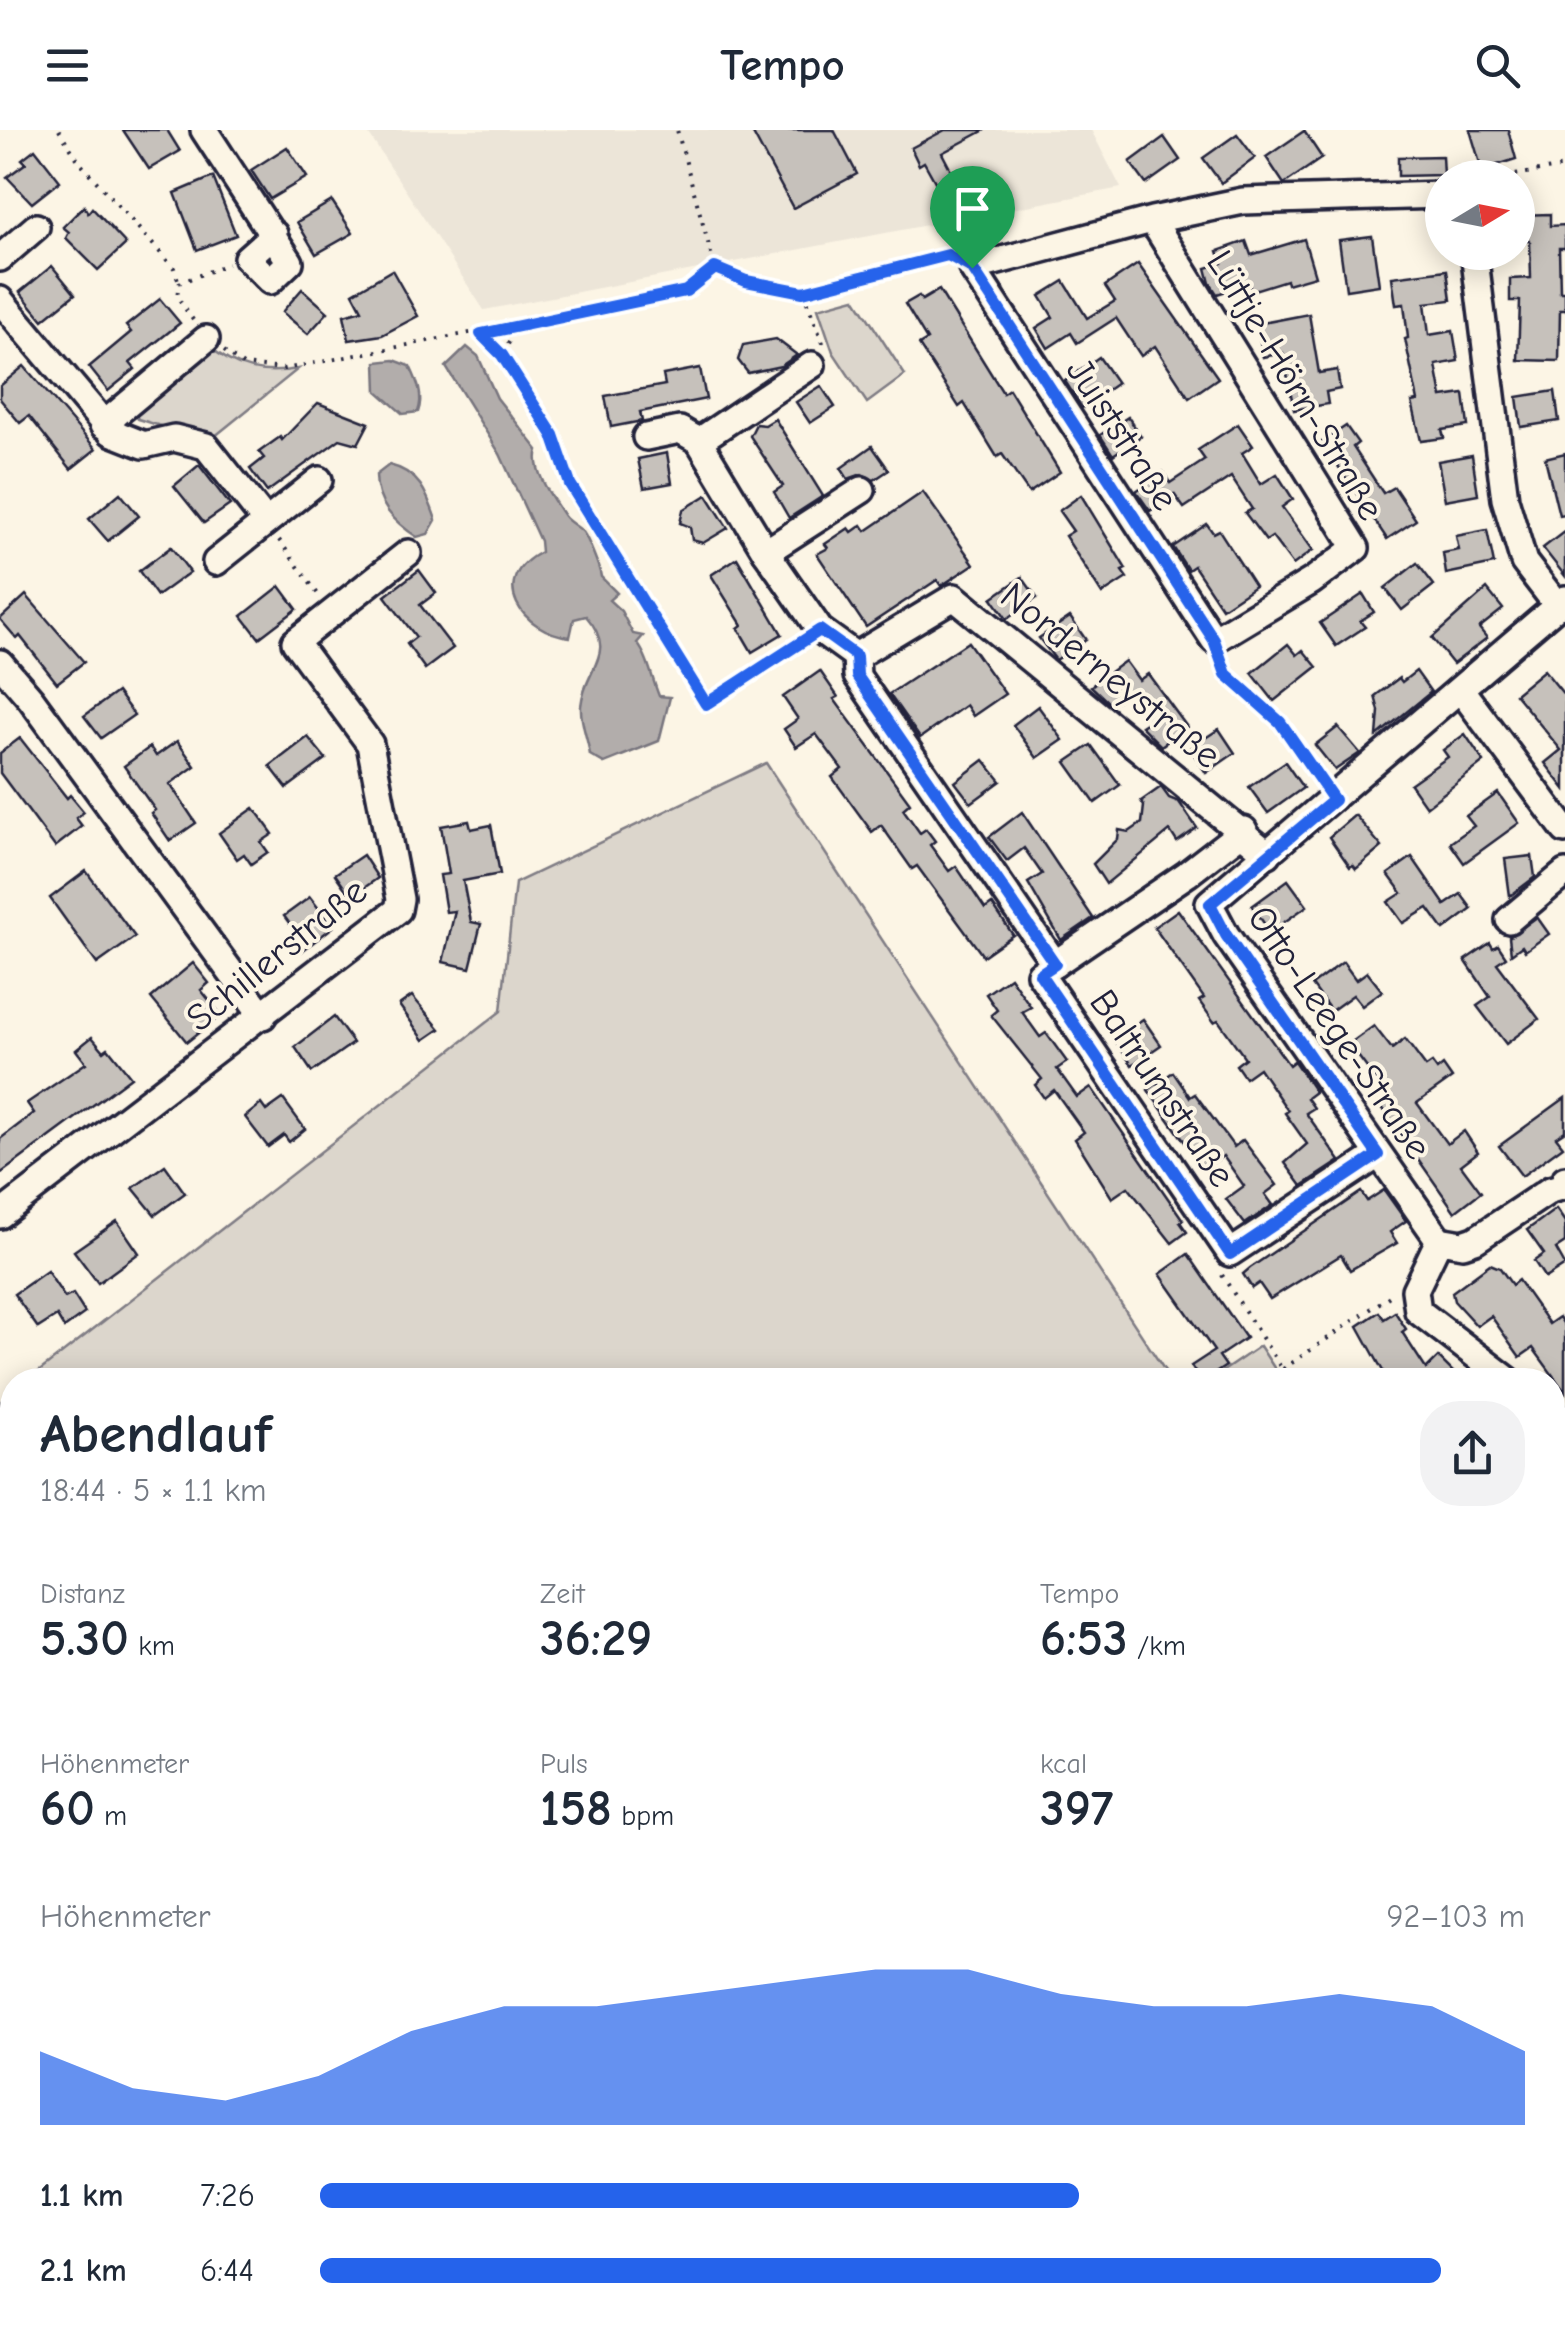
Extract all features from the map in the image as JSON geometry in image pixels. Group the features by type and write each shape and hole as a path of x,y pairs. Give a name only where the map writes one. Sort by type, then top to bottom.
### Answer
{"street":[{"path":"204,130 274,234 247,258"},
{"path":"972,268 1152,220 1242,201 1425,196"},
{"name":"Lüttje-Hörn-Straße","path":"1152,220 1356,548 1312,581 1214,640"},
{"path":"0,258 36,227"},
{"name":"Juiststraße","path":"972,268 1214,640"},
{"path":"1476,270 1505,499 1524,562 1561,602"},
{"path":"0,300 103,425 144,444 174,438 206,446 266,522"},
{"path":"103,425 206,339"},
{"path":"699,441 812,365"},
{"path":"646,437 680,430 699,441 766,552 820,630 856,656 857,676 1055,964"},
{"path":"216,562 319,480"},
{"path":"766,552 862,490"},
{"name":"Schillerstraße","path":"0,1215 398,910 400,899 370,744 295,642 408,553"},
{"name":"Norderneystraße","path":"856,656 954,596 1244,830 1268,854"},
{"name":"Otto-Leege-Straße","path":"1439,1240 1226,935 1210,904 1561,602"},
{"path":"0,663 42,714 263,1016"},
{"path":"1461,690 1565,830"},
{"name":"Baltrumstraße","path":"1230,1254 1040,974 1188,874 1244,830"},
{"path":"1188,874 1210,904"},
{"path":"1509,920 1565,874"},
{"path":"1230,1254 1378,1155"},
{"path":"1493,1368 1418,1310 1415,1290 1439,1240 1463,1244 1475,1240 1565,1184"}],"path":[{"path":"59,130 80,163 174,268 176,297 206,339 243,365 284,369 481,334 686,291 715,268"},
{"path":"677,130 715,268"},
{"path":"1535,172 1565,167"},
{"path":"715,268 746,281 803,292 948,255 972,268"},
{"path":"178,283 247,258"},
{"path":"803,292 828,355 812,365"},
{"path":"502,355 518,326"},
{"path":"481,334 502,355 553,435 570,484 706,704 820,630"},
{"path":"266,522 332,613"},
{"path":"1214,640 1226,674 1280,722 1334,800"},
{"path":"1230,1254 1220,1271 1281,1368"},
{"path":"1285,1368 1421,1275"}],"shaded area":[{"path":"366,130 1091,130 1121,188 484,310"},
{"path":"855,298 905,375 867,403 833,352 818,308"},
{"path":"208,345 250,369 298,369 209,441 138,419 131,408"},
{"path":"467,347 478,356 497,398 538,450 540,475 549,493 566,518 583,532 601,577 617,593 609,600 621,611 633,634 643,636 637,643 659,696 670,697 659,741 604,763 590,755 581,706 600,641 586,616 574,619 570,637 537,626 517,603 513,590 516,576 524,563 541,552 540,541 500,454 446,367"},
{"path":"394,360 410,366 413,372 420,394 418,412 403,414 377,391 376,362"},
{"path":"389,465 415,478 425,493 436,520 428,534 417,537 383,503 376,475"},
{"path":"766,763 1163,1368 43,1368 501,1011 515,883"},
{"path":"1260,1346 1274,1368 1228,1368"}],"building":[{"path":"123,130 167,130 180,151 149,169"},
{"path":"751,130 834,130 857,174 793,208"},
{"path":"945,130 985,130 942,153 955,178 938,187 924,162 919,165 911,148"},
{"path":"1470,130 1508,130 1516,159 1479,160"},
{"path":"1304,131 1322,158 1284,184 1266,157"},
{"path":"1237,134 1255,158 1221,183 1203,158"},
{"path":"1164,137 1180,160 1146,184 1130,162"},
{"path":"287,147 307,177 270,199 251,170"},
{"path":"35,149 60,181 32,203 7,177 26,163 22,159"},
{"path":"1442,156 1442,160 1425,160 1425,175 1398,176 1398,157"},
{"path":"213,177 236,235 197,250 175,193"},
{"path":"332,201 353,233 316,254 297,222"},
{"path":"84,206 88,213 92,208 126,244 98,270 66,238 69,232 63,227"},
{"path":"1535,214 1550,214 1550,226 1565,225 1565,248 1559,248 1560,292 1565,292 1565,310 1560,310 1559,361 1518,360 1520,301 1510,301 1510,279 1531,278 1531,270 1535,270"},
{"path":"1372,236 1379,285 1346,290 1339,240"},
{"path":"1304,239 1315,276 1251,291 1249,284 1217,294 1210,283 1206,268 1222,263 1218,251 1246,241 1251,255"},
{"path":"1138,264 1218,378 1189,398 1155,346 1141,356 1116,318 1077,343 1071,333 1048,348 1036,328 1053,317 1040,296 1064,281 1087,318 1115,301 1105,286"},
{"path":"52,266 75,294 43,320 20,292"},
{"path":"392,270 418,316 382,335 349,340 344,315 362,310 353,293"},
{"path":"1447,270 1451,300 1425,303 1429,335 1453,331 1458,361 1436,365 1442,397 1464,394 1468,426 1442,430 1444,438 1421,441 1412,402 1418,401 1405,339 1408,338 1404,304 1396,305 1392,277"},
{"path":"302,289 328,312 308,334 282,312"},
{"path":"939,290 1003,393 1009,389 1060,472 1029,493 1002,454 997,457 964,403 959,407 919,345 927,340 905,304"},
{"path":"160,299 180,323 130,363 135,369 108,391 89,367 131,332 126,326"},
{"path":"1309,314 1319,373 1337,370 1340,389 1326,392 1328,404 1294,410 1283,353 1263,357 1257,324"},
{"path":"776,339 797,355 781,366 748,373 738,360 743,345"},
{"path":"1099,357 1117,383 1082,408 1065,381"},
{"path":"24,366 96,449 71,469 29,416 20,423 0,399 0,386"},
{"path":"700,368 706,399 640,412 642,421 611,427 605,396 665,385 663,375"},
{"path":"821,386 835,407 810,423 796,402"},
{"path":"1555,391 1559,421 1521,427 1517,397"},
{"path":"318,403 369,423 358,444 340,439 267,492 250,469 264,458 259,452 280,437 282,440"},
{"path":"1128,417 1141,436 1113,455 1100,435"},
{"path":"775,419 823,496 789,518 774,492 783,486 750,436 756,424 765,425"},
{"path":"1238,424 1253,446 1242,453 1261,484 1277,474 1293,499 1282,507 1313,550 1293,565 1272,537 1266,541 1245,513 1252,509 1231,477 1184,508 1174,494 1150,511 1136,491 1163,472 1170,483 1205,460 1198,450"},
{"path":"1346,426 1358,443 1353,447 1383,493 1394,487 1416,520 1387,539 1322,442"},
{"path":"872,446 889,470 874,480 862,474 848,479 841,468"},
{"path":"667,453 672,483 644,488 638,459"},
{"path":"1565,453 1565,514 1559,515 1545,458"},
{"path":"1472,455 1478,494 1445,500 1438,461"},
{"path":"199,465 230,505 204,523 174,486"},
{"path":"923,492 974,564 941,586 937,580 866,627 817,554 849,528 852,532 862,525 866,531"},
{"path":"120,493 139,516 108,541 89,519"},
{"path":"707,495 728,528 703,543 692,540 690,527 680,523 683,510"},
{"path":"1081,495 1126,569 1122,571 1127,578 1102,594 1065,536 1073,531 1059,511"},
{"path":"1207,524 1213,533 1219,530 1255,586 1222,608 1194,566 1188,570 1173,547"},
{"path":"1487,530 1494,564 1446,574 1443,553 1459,550 1456,536"},
{"path":"1565,531 1565,576 1543,548"},
{"path":"171,547 190,572 157,596 139,571"},
{"path":"737,558 782,634 752,652 738,628 742,625 711,575"},
{"path":"1417,563 1434,585 1402,610 1385,588"},
{"path":"419,570 436,593 420,605 453,648 425,669 407,644 416,637 385,596"},
{"path":"1022,577 1037,598 1007,619 992,598"},
{"path":"280,586 297,609 259,638 242,616"},
{"path":"1487,589 1503,609 1479,628 1487,638 1453,664 1432,638"},
{"path":"1363,594 1374,612 1360,621 1365,627 1336,646 1320,623"},
{"path":"26,595 84,662 57,683 20,636 17,639 0,619"},
{"path":"1070,617 1086,640 1056,660 1039,638"},
{"path":"968,642 1005,694 973,716 966,705 920,738 889,694"},
{"path":"1288,644 1297,655 1303,650 1317,667 1274,701 1252,673"},
{"path":"1125,661 1139,680 1148,674 1187,727 1161,746 1141,726 1150,720 1130,692 1111,705 1091,686"},
{"path":"1544,670 1565,696 1565,789 1545,763 1561,750 1515,694"},
{"path":"820,671 838,697 834,699 910,803 903,809 920,833 926,829 935,841 930,845 949,871 956,866 985,909 992,904 1013,935 983,956 917,866 912,869 881,825 872,832 832,777 842,769 816,734 796,747 784,729 798,719 783,697"},
{"path":"1416,671 1431,692 1377,736 1379,711 1375,696"},
{"path":"117,692 134,715 101,738 84,716"},
{"path":"1038,706 1063,740 1037,758 1013,725"},
{"path":"1338,727 1360,753 1335,770 1315,745"},
{"path":"1219,729 1235,753 1206,773 1190,748"},
{"path":"1465,734 1484,762 1426,807 1410,784 1448,757 1443,750"},
{"path":"308,737 326,759 287,788 270,766"},
{"path":"20,738 67,798 70,795 84,812 76,818 82,826 55,847 0,773 0,753"},
{"path":"177,741 195,766 170,784 196,823 170,841 151,813 155,810 124,766 150,747 156,756"},
{"path":"1091,745 1120,785 1095,803 1066,762"},
{"path":"984,760 1001,781 971,803 955,782"},
{"path":"1285,762 1303,788 1268,813 1249,787"},
{"path":"1161,787 1169,798 1179,802 1197,828 1177,842 1170,831 1106,884 1093,864 1118,839 1119,830 1129,832 1142,823 1141,801"},
{"path":"1498,793 1519,823 1464,863 1450,843 1474,826 1466,816"},
{"path":"254,808 273,834 261,842 268,852 251,864 244,854 237,859 219,833"},
{"path":"1022,812 1093,918 1061,940 1028,883 1042,874 1024,848 1007,861 989,837"},
{"path":"1355,815 1382,847 1356,869 1350,867 1329,837"},
{"path":"469,821 471,829 491,825 500,874 463,881 471,922 481,924 470,968 443,962 455,911 446,912 440,875 449,874 441,826"},
{"path":"363,855 378,878 351,897 335,874"},
{"path":"1532,856 1535,877 1510,896 1505,859"},
{"path":"1412,857 1445,905 1461,894 1472,909 1444,930 1428,908 1403,923 1388,902 1402,893 1388,874"},
{"path":"86,871 135,937 97,964 50,898"},
{"path":"1288,880 1307,906 1270,932 1252,906"},
{"path":"310,897 333,927 302,951 290,935 295,931 284,916"},
{"path":"1178,910 1289,1065 1294,1061 1315,1092 1307,1098 1314,1108 1306,1113 1340,1161 1302,1186 1285,1163 1307,1144 1259,1068 1245,1078 1236,1065 1245,1058 1199,1001 1204,998 1154,927"},
{"path":"1537,917 1549,934 1525,951 1522,946 1511,954 1509,937"},
{"path":"1490,943 1493,948 1498,945 1506,957 1497,963 1539,1019 1506,1044 1477,1006 1490,997 1465,960"},
{"path":"1343,962 1356,980 1367,972 1382,991 1362,1006 1353,995 1331,1011 1312,985"},
{"path":"193,963 209,983 201,990 221,1015 187,1042 151,998"},
{"path":"1010,977 1031,1007 1022,1012 1040,1037 1046,1033 1067,1062 1057,1069 1077,1097 1091,1087 1183,1220 1180,1222 1187,1232 1172,1243 1128,1187 1112,1198 1075,1139 1084,1132 1054,1090 1044,1098 1035,1085 1042,1079 991,1015 997,1010 986,994"},
{"path":"412,996 440,1029 424,1040 399,1005"},
{"path":"334,1017 353,1043 312,1072 295,1047"},
{"path":"1143,1019 1161,1045 1132,1065 1114,1039"},
{"path":"1374,1026 1392,1049 1405,1039 1426,1067 1432,1063 1437,1070 1443,1065 1452,1078 1417,1103 1447,1144 1464,1131 1478,1152 1461,1165 1481,1192 1455,1212 1370,1090 1379,1084 1349,1044"},
{"path":"92,1037 104,1051 108,1048 131,1077 0,1174 0,1139 34,1113 27,1103 86,1063 76,1050"},
{"path":"1173,1072 1190,1097 1195,1094 1234,1147 1243,1140 1277,1185 1265,1194 1273,1205 1245,1224 1226,1199 1244,1186 1223,1156 1204,1169 1148,1090"},
{"path":"1565,1098 1565,1131 1556,1137 1563,1146 1522,1176 1499,1146"},
{"path":"283,1099 305,1129 289,1142 284,1135 268,1147 245,1117 261,1104 266,1111"},
{"path":"165,1165 185,1193 155,1215 133,1188"},
{"path":"1384,1190 1406,1221 1390,1232 1397,1243 1350,1270 1341,1255 1270,1299 1259,1283 1252,1288 1243,1274 1250,1268 1361,1192 1367,1201"},
{"path":"1556,1209 1565,1222 1565,1243 1556,1249 1565,1265 1545,1278 1534,1261 1544,1254 1527,1230"},
{"path":"117,1221 139,1253 98,1283 74,1251"},
{"path":"1188,1254 1246,1338 1219,1356 1226,1366 1192,1368 1214,1351 1160,1274"},
{"path":"1490,1264 1500,1268 1512,1285 1518,1280 1549,1324 1559,1317 1565,1326 1565,1368 1548,1368 1533,1348 1520,1357 1491,1316 1477,1326 1454,1301 1452,1292"},
{"path":"47,1271 65,1298 73,1294 85,1313 64,1328 57,1316 38,1328 14,1294"},
{"path":"1379,1312 1384,1319 1395,1312 1406,1329 1402,1332 1425,1368 1381,1368 1358,1326"},
{"path":"1438,1357 1449,1368 1427,1368"}],"route":[{"path":"948,255 972,268 1214,640 1226,674 1280,722 1334,800 1210,904 1226,935 1378,1155 1230,1254 1040,974 1055,964 857,676 856,656 820,630 706,704 570,484 553,435 502,355 481,334 686,291 715,268 746,281 803,292 948,255"}]}
